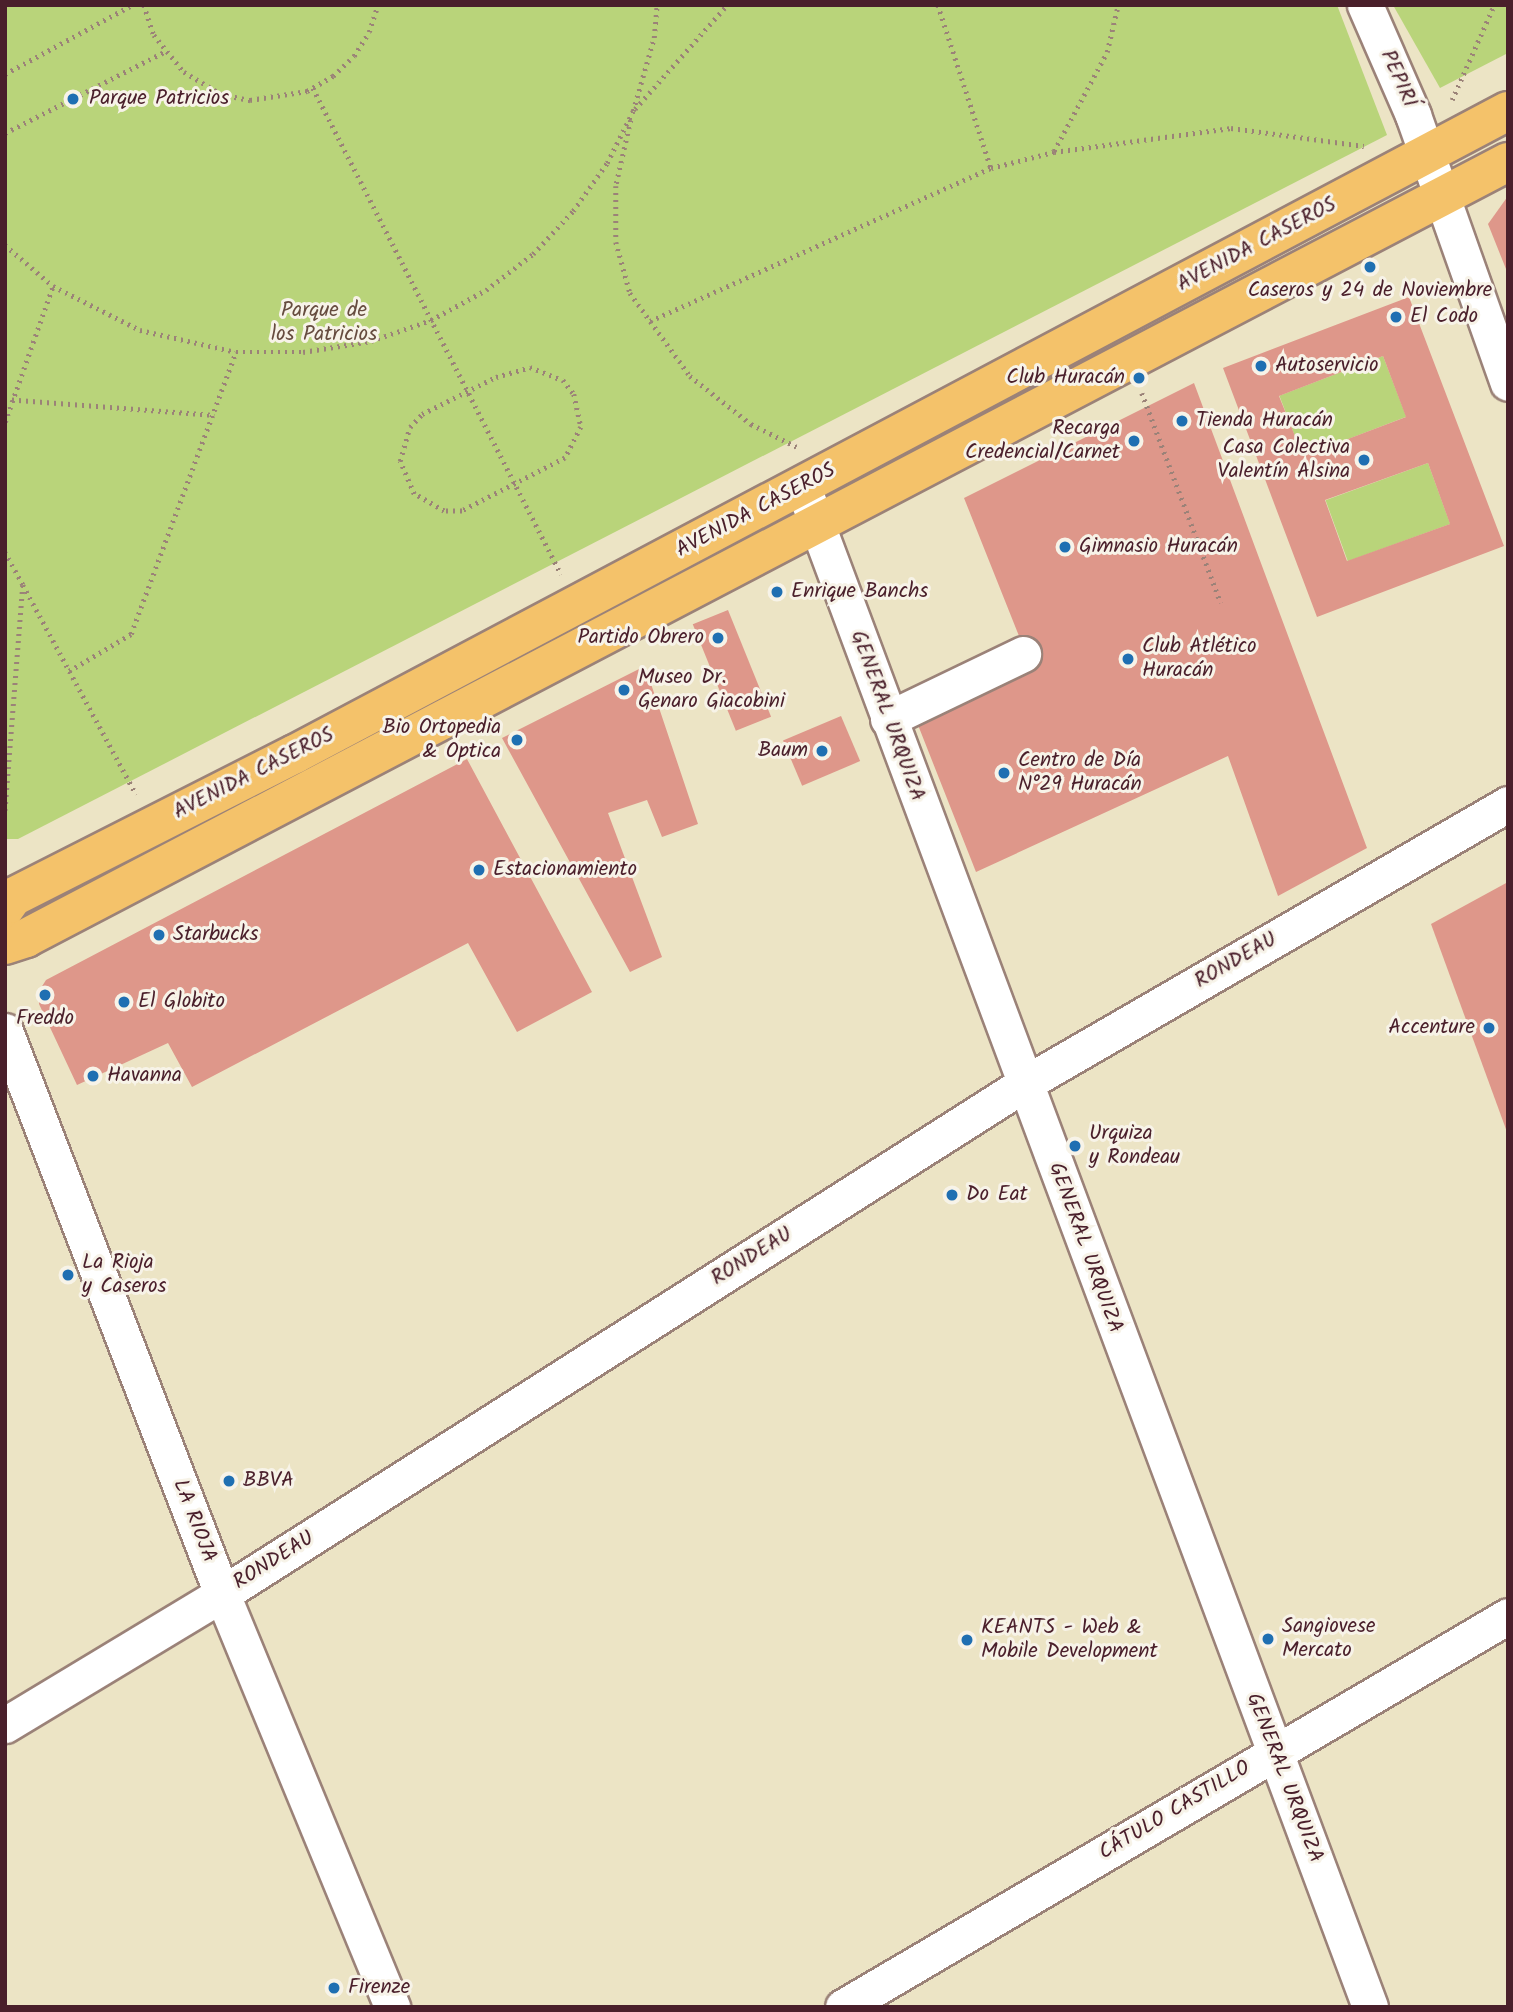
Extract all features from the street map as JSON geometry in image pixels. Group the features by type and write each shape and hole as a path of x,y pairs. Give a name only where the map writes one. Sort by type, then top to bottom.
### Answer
{"main road":[{"name":"AVENIDA CASEROS","path":"5,944 26,938 809,504 838,468 1508,111"},
{"name":"AVENIDA CASEROS","path":"5,908 13,897 577,605 809,504 1129,359 1508,162"}],"street":[{"name":"PEPIRÍ","path":"1365,5 1428,154 1440,198 1508,383"},
{"name":"GENERAL URQUIZA","path":"809,504 1370,2007"},
{"path":"888,719 1023,654"},
{"name":"RONDEAU","path":"5,1725 222,1594 1024,1084 1508,804"},
{"name":"LA RIOJA","path":"5,1031 222,1594 393,2007"},
{"name":"CÁTULO CASTILLO","path":"843,2007 1508,1616"}],"path":[{"path":"5,74 132,5"},
{"path":"144,5 164,52 184,72 221,94 250,100 279,99 313,88 354,56 378,5"},
{"path":"657,5 654,38 633,111 616,186 616,242 629,293 690,376 751,424 838,468"},
{"path":"5,244 53,286 140,330 236,352 303,352 371,341 431,320 486,290 533,254 594,183 633,111 727,5"},
{"path":"938,5 990,168"},
{"path":"1054,152 1107,52 1118,5"},
{"path":"1450,104 1494,5"},
{"path":"5,133 164,52"},
{"path":"313,88 577,605"},
{"path":"650,321 990,168 1054,152 1231,128 1428,154"},
{"path":"5,422 8,400 53,286"},
{"path":"69,671 131,634 236,352"},
{"path":"1129,359 1221,603"},
{"path":"530,367 563,380 574,394 581,427 576,444 551,468 516,486 478,506 444,510 414,494 404,479 402,443 410,427 422,414 512,369 530,367"},
{"path":"8,400 214,415"},
{"path":"5,552 152,825"},
{"path":"5,815 23,585"}],"green space":[{"name":"Parque de los Patricios","path":"5,5 1337,5 1387,135 18,839 5,839"},
{"path":"1393,5 1508,5 1508,53 1440,88"},
{"path":"1383,356 1406,417 1303,456 1279,396"},
{"path":"1428,463 1450,524 1348,561 1326,500"}],"building":[{"path":"1508,196 1508,274 1488,224"},
{"name":"Casa Colectiva Valentín Alsina","path":"1409,297 1504,546 1317,617 1223,368","holes":["1383,356 1406,417 1303,456 1279,396","1428,463 1450,524 1347,561 1325,500"]},
{"name":"Club Atlético Huracán","path":"1194,383 1367,848 1278,896 1228,756 976,872 918,725 1033,671 964,498"},
{"path":"728,610 771,717 736,731 693,624"},
{"path":"645,666 698,824 662,837 647,800 608,813 662,957 630,972 502,738"},
{"name":"Baum","path":"841,716 860,761 802,786 783,741"},
{"path":"467,759 592,992 517,1032 468,943 192,1087 168,1043 77,1085 39,1004 39,991 46,980"},
{"name":"Accenture","path":"1508,882 1508,1132 1507,1132 1431,924"}],"place":[{"name":"Parque Patricios","path":"73,99"},
{"name":"Caseros y 24 de Noviembre","path":"1370,267"},
{"name":"El Codo","path":"1396,317"},
{"name":"Autoservicio","path":"1261,366"},
{"name":"Club Huracán","path":"1139,378"},
{"name":"Tienda Huracán","path":"1182,421"},
{"name":"Recarga Credencial/Carnet","path":"1134,441"},
{"name":"Casa Colectiva Valentín Alsina","path":"1364,460"},
{"name":"Gimnasio Huracán","path":"1065,547"},
{"name":"Enrique Banchs","path":"777,592"},
{"name":"Partido Obrero","path":"718,638"},
{"name":"Club Atlético Huracán","path":"1128,659"},
{"name":"Museo Dr. Genaro Giacobini","path":"624,690"},
{"name":"Bio Ortopedia & Optica","path":"517,740"},
{"name":"Baum","path":"822,751"},
{"name":"Centro de Día N°29 Huracán","path":"1004,773"},
{"name":"Estacionamiento","path":"479,870"},
{"name":"Starbucks","path":"159,935"},
{"name":"Freddo","path":"45,995"},
{"name":"El Globito","path":"124,1002"},
{"name":"Accenture","path":"1489,1028"},
{"name":"Havanna","path":"93,1076"},
{"name":"Urquiza y Rondeau","path":"1075,1146"},
{"name":"Do Eat","path":"952,1195"},
{"name":"La Rioja y Caseros","path":"68,1275"},
{"name":"BBVA","path":"229,1481"},
{"name":"Sangiovese Mercato","path":"1268,1639"},
{"name":"KEANTS - Web & Mobile Development","path":"967,1640"},
{"name":"Firenze","path":"334,1988"}]}
